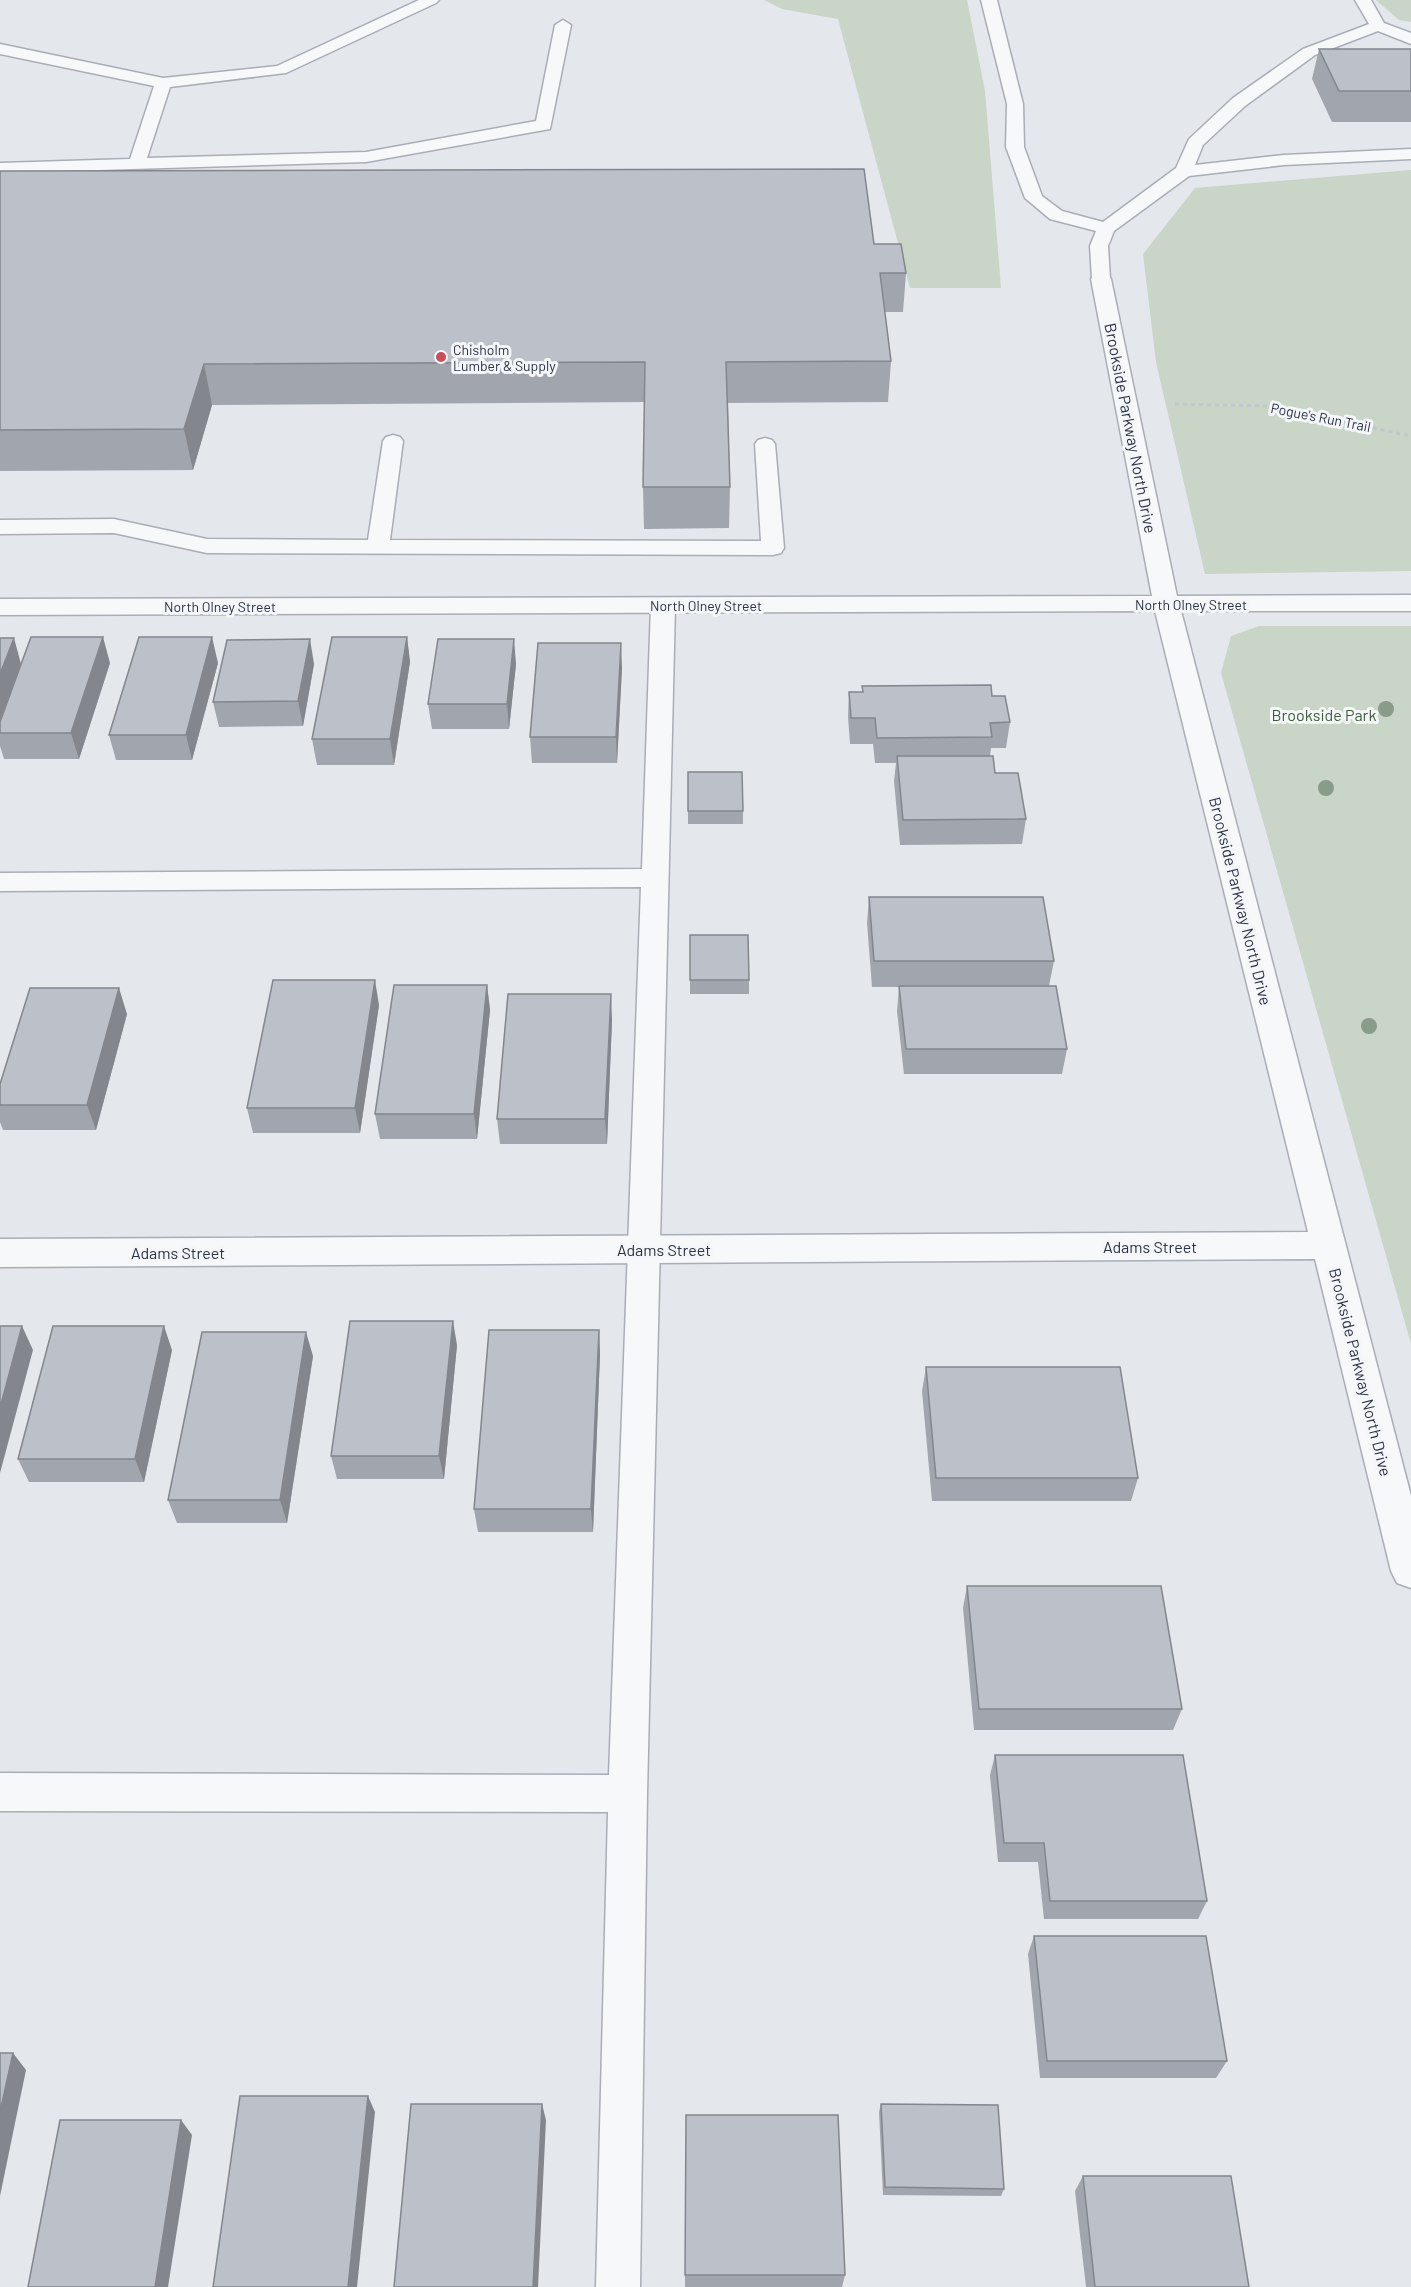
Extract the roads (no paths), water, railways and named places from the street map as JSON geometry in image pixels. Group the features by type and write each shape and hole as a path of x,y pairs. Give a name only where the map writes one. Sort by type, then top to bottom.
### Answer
{"street":[{"name":"Brookside Parkway North Drive","path":"1101,279 1166,604 1411,1570"},
{"name":"North Olney Street","path":"0,607 1411,603"},
{"name":"Adams Street","path":"0,1253 1328,1245"}],"lane":[{"path":"0,50 163,83 280,70 431,0"},
{"path":"989,0 1015,104 1016,147 1034,198 1056,215 1106,228 1184,171 1284,160 1411,154"},
{"path":"1363,0 1378,26 1411,39"},
{"path":"0,168 366,157 544,125 563,25"},
{"path":"1184,171 1195,143 1239,102 1309,52 1378,26"},
{"path":"137,164 163,83"},
{"name":"Brookside Parkway North Drive","path":"1101,279 1099,246 1106,228"},
{"path":"378,546 393,441"},
{"path":"0,527 114,526 207,546 773,548 765,444"},
{"path":"618,2287 628,1794 663,605"},
{"path":"0,882 656,878"},
{"path":"0,1792 628,1794"}],"place":[{"name":"Chisholm Lumber & Supply","path":"441,357"}],"park label":[{"name":"Brookside Park","path":"1324,714"}]}
